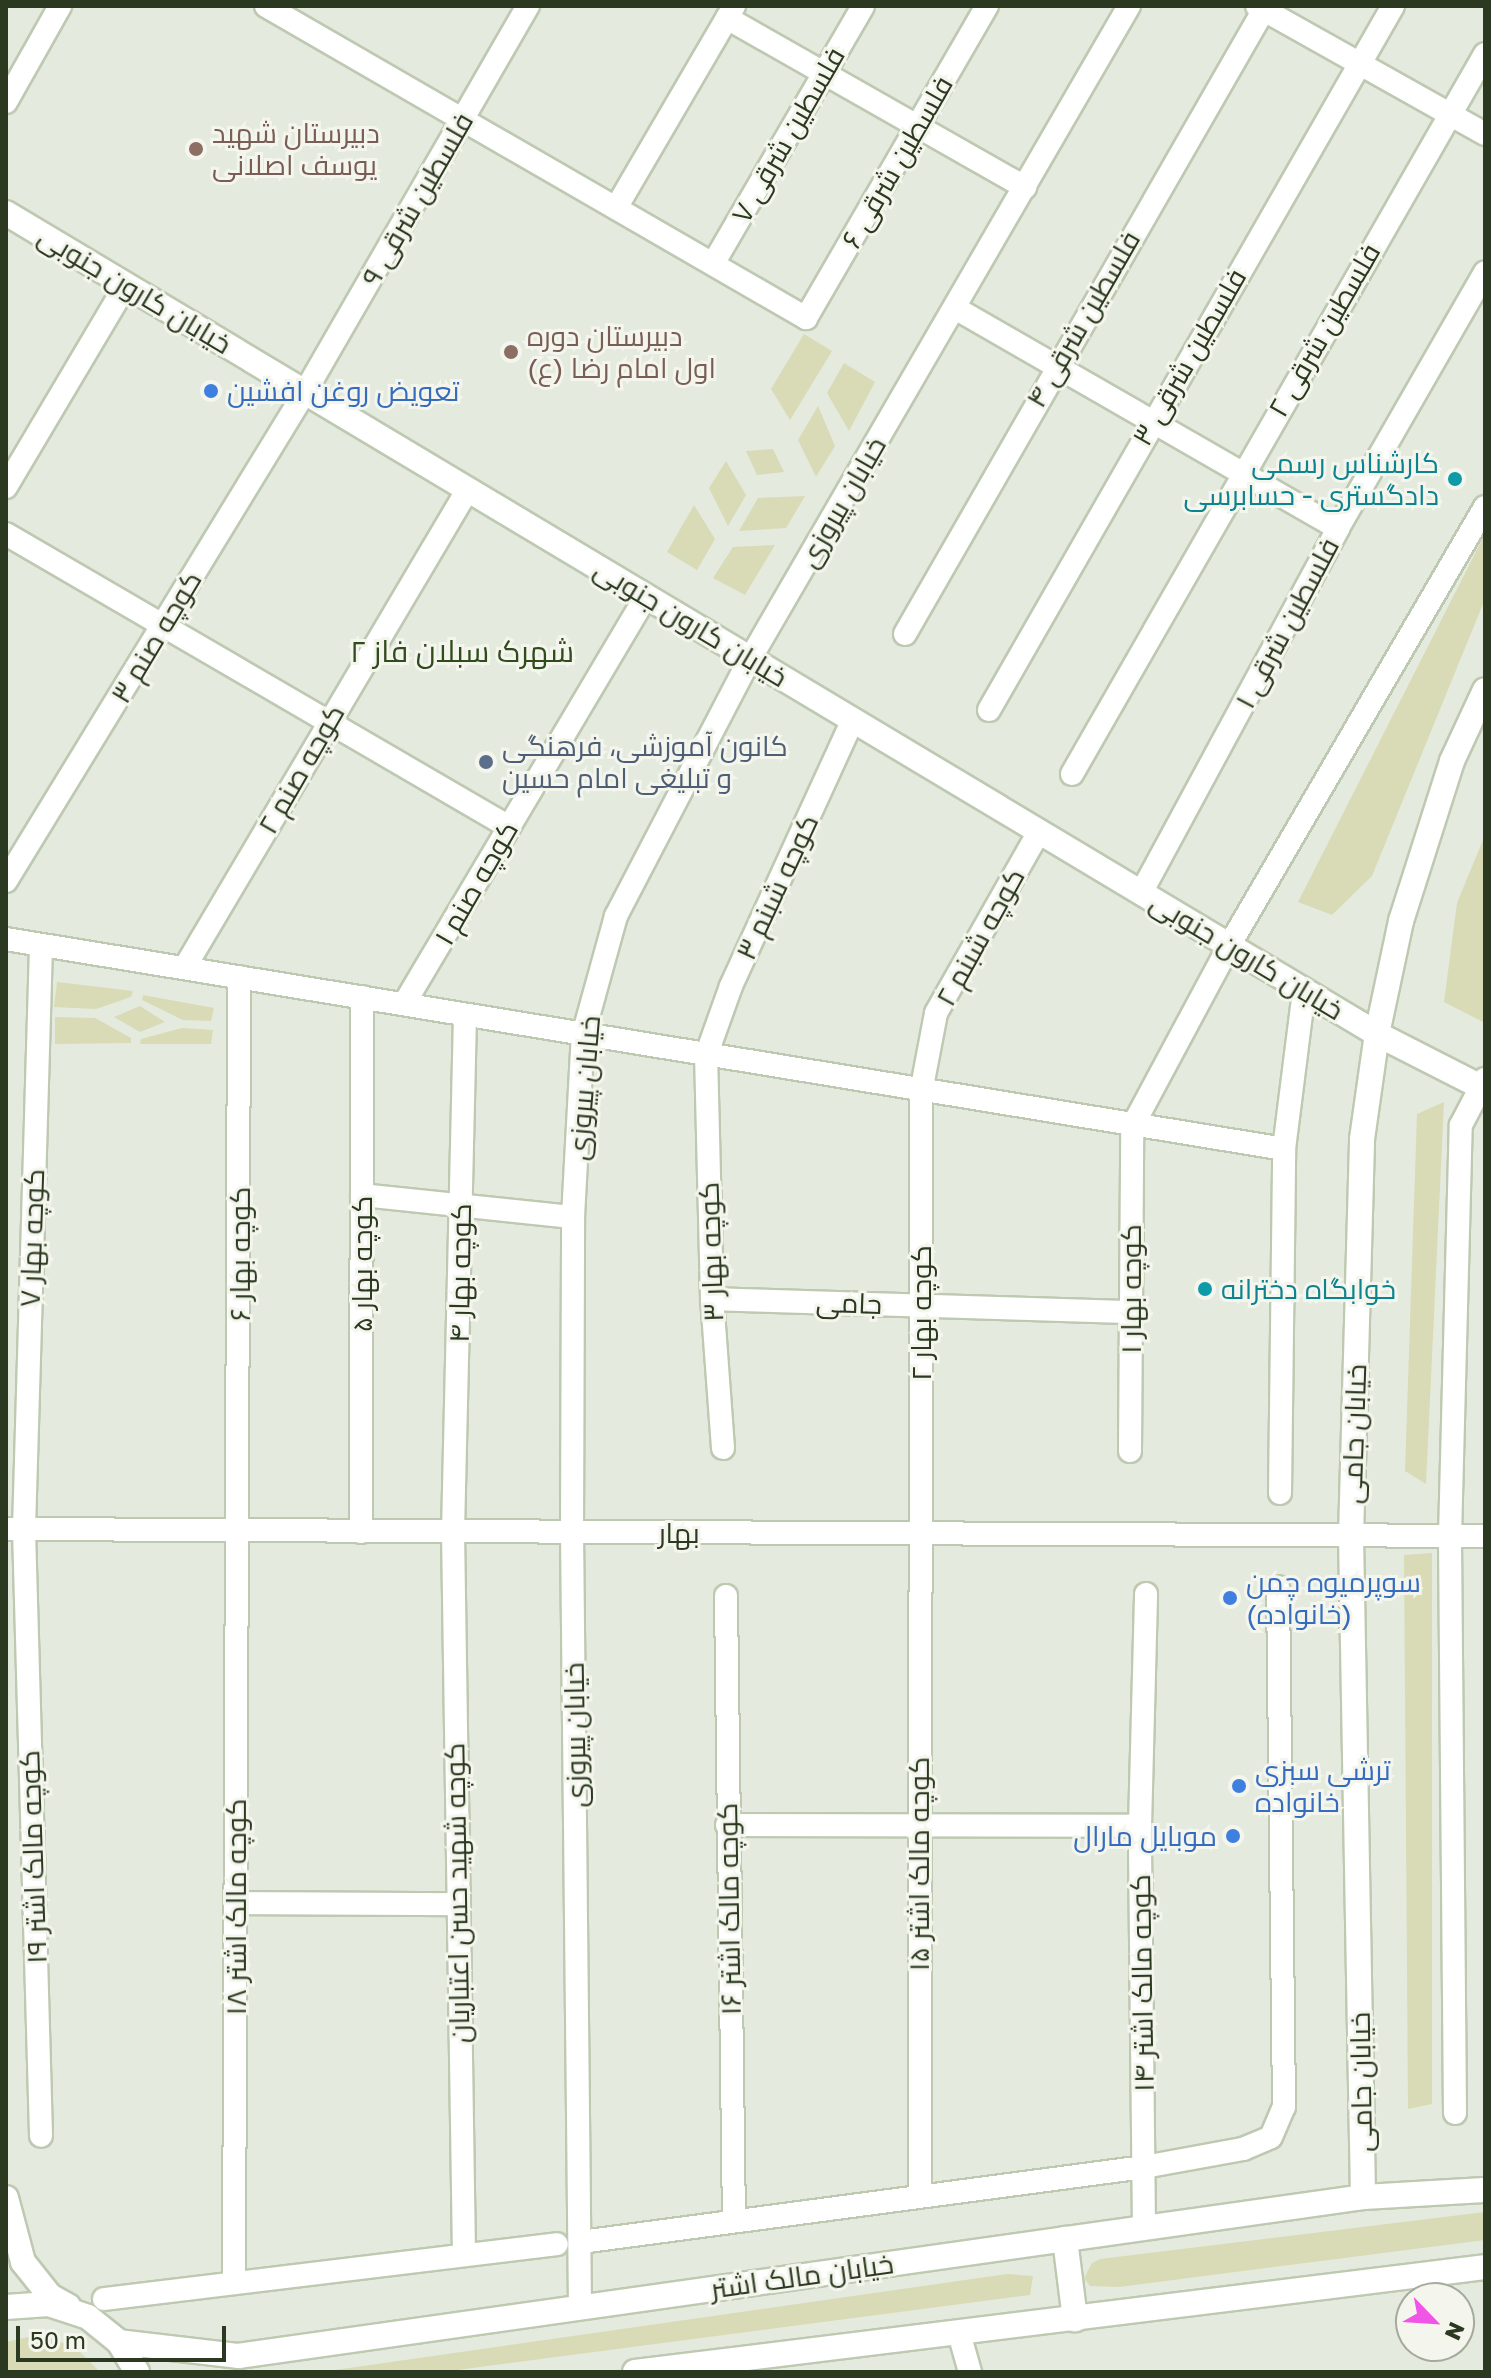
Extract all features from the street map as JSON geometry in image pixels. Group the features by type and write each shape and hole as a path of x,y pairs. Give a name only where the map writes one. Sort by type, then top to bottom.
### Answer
{"street":[{"path":"6,102 60,6"},
{"path":"266,6 464,117 713,264"},
{"name":"فلسطین شرقی ۹","path":"305,392 528,6"},
{"name":"فلسطین شرقی ۷","path":"713,264 863,6"},
{"name":"فلسطین شرقی ۶","path":"713,264 806,318 987,6"},
{"name":"فلسطین شرقی ۳","path":"989,710 1152,420 1393,6"},
{"path":"1262,7 1485,134"},
{"name":"فلسطین شرقی ۴","path":"905,634 1262,7"},
{"name":"خیابان پیروزی","path":"580,2308 572,1532 573,1217 583,1035 616,916 750,659 1025,187 1119,10"},
{"path":"616,208 731,12 823,75 1025,187"},
{"name":"فلسطین شرقی ۲","path":"1072,774 1241,472 1485,54"},
{"name":"خیابان کارون جنوبی","path":"6,213 1377,1034 1484,1085"},
{"name":"فلسطین شرقی ۱","path":"1141,893 1338,528 1485,272"},
{"path":"6,487 126,285"},
{"path":"955,308 1338,528"},
{"name":"کوچه صنم ۳","path":"6,881 305,392"},
{"name":"کوچه صنم ۲","path":"185,967 468,489"},
{"path":"1132,1127 1229,946 1485,507"},
{"path":"6,534 509,827"},
{"name":"کوچه صنم ۱","path":"404,1004 646,596"},
{"name":"خیابان جامی","path":"1363,2197 1351,1536 1362,1139 1377,1034 1401,921 1452,761 1485,690"},
{"name":"کوچه شبنم ۳","path":"706,1056 731,986 853,720"},
{"name":"کوچه شبنم ۲","path":"921,1092 936,1013 1039,832"},
{"path":"6,939 1132,1127 1284,1149"},
{"name":"کوچه بهار ۷","path":"15,1530 41,946"},
{"name":"کوچه بهار ۶","path":"239,977 241,1531"},
{"path":"1280,1493 1284,1149 1304,990"},
{"name":"کوچه بهار ۵","path":"361,1532 362,997"},
{"name":"کوچه بهار ۴","path":"453,1532 465,1015"},
{"name":"کوچه بهار ۳","path":"706,1056 712,1299 723,1448"},
{"path":"1455,2113 1450,1536 1461,1125 1484,1085"},
{"name":"کوچه بهار ۲","path":"921,1092 922,1534"},
{"name":"کوچه بهار ۱","path":"1130,1451 1132,1127"},
{"path":"362,1195 573,1217"},
{"name":"جامی","path":"712,1299 1131,1312"},
{"name":"بهار","path":"15,1530 1485,1536"},
{"name":"کوچه مالک اشتر ۱۹","path":"15,1530 41,2136"},
{"name":"کوچه مالک اشتر ۱۸","path":"234,2282 235,1903 241,1531"},
{"name":"کوچه شهید حسن اعتباریان","path":"453,1532 456,1904 464,2255"},
{"name":"کوچه مالک اشتر ۱۵","path":"920,2195 918,1826 922,1534"},
{"path":"581,2242 1144,2167 1243,2149 1271,2137 1284,2107 1278,1587"},
{"name":"کوچه مالک اشتر ۱۴","path":"1144,2228 1140,1826 1146,1594"},
{"name":"کوچه مالک اشتر ۱۶","path":"726,1596 734,2221"},
{"path":"727,1825 1140,1826"},
{"path":"235,1903 456,1904"},
{"name":"خیابان مالک اشتر","path":"119,2342 226,2364 580,2308 1363,2197 1485,2190"},
{"path":"6,2198 10,2239 37,2283 96,2308 137,2372"},
{"path":"1065,2239 1075,2319"},
{"path":"6,2307 49,2304 96,2308 234,2282 557,2244"},
{"path":"635,2372 766,2364 959,2333 1485,2267"},
{"path":"959,2333 970,2372"}],"green space":[{"path":"804,334 832,351 790,420 771,389"},
{"path":"844,363 875,382 849,431 827,393"},
{"path":"818,406 835,446 816,477 798,440"},
{"path":"773,449 784,472 757,475 746,451"},
{"path":"726,461 746,495 728,526 709,488"},
{"path":"805,496 786,528 739,531 758,498"},
{"path":"694,505 715,539 697,570 667,552"},
{"path":"1485,534 1485,599 1372,876 1332,915 1298,902"},
{"path":"775,545 745,595 713,578 733,547"},
{"path":"1485,835 1485,1023 1444,1002 1457,903"},
{"path":"57,982 133,991 131,997 96,1009 54,1007"},
{"path":"143,995 214,1008 211,1021 183,1020 142,1000"},
{"path":"140,1006 165,1022 140,1032 114,1017"},
{"path":"55,1017 95,1018 131,1038 131,1043 55,1044"},
{"path":"182,1028 213,1030 211,1044 140,1044 141,1039"},
{"path":"1444,1102 1426,1484 1405,1471 1417,1114"},
{"path":"1432,1553 1432,2104 1408,2109 1404,1555"},
{"path":"1485,2212 1485,2240 1119,2287 1090,2286 1084,2278 1092,2263 1100,2259"},
{"path":"1007,2274 1033,2276 1030,2295 442,2372 321,2372"},
{"path":"28,2337 55,2339 79,2351 100,2372 6,2372 6,2342"}],"place":[{"name":"دبیرستان شهید یوسف اصلانی","path":"196,149"},
{"name":"دبیرستان دوره اول امام رضا (ع)","path":"511,352"},
{"name":"تعویض روغن افشین","path":"211,391"},
{"name":"کارشناس رسمی دادگستری - حسابرسی","path":"1455,479"},
{"name":"کانون آموزشی، فرهنگی و تبلیغی امام حسین","path":"486,762"},
{"name":"خوابگاه دخترانه","path":"1205,1289"},
{"name":"سوپرمیوه چمن (خانواده)","path":"1230,1598"},
{"name":"ترشی سبزی خانواده","path":"1239,1786"},
{"name":"موبایل مارال","path":"1233,1836"}],"district":[{"name":"شهرک سبلان فاز ۲","path":"462,651"}]}
